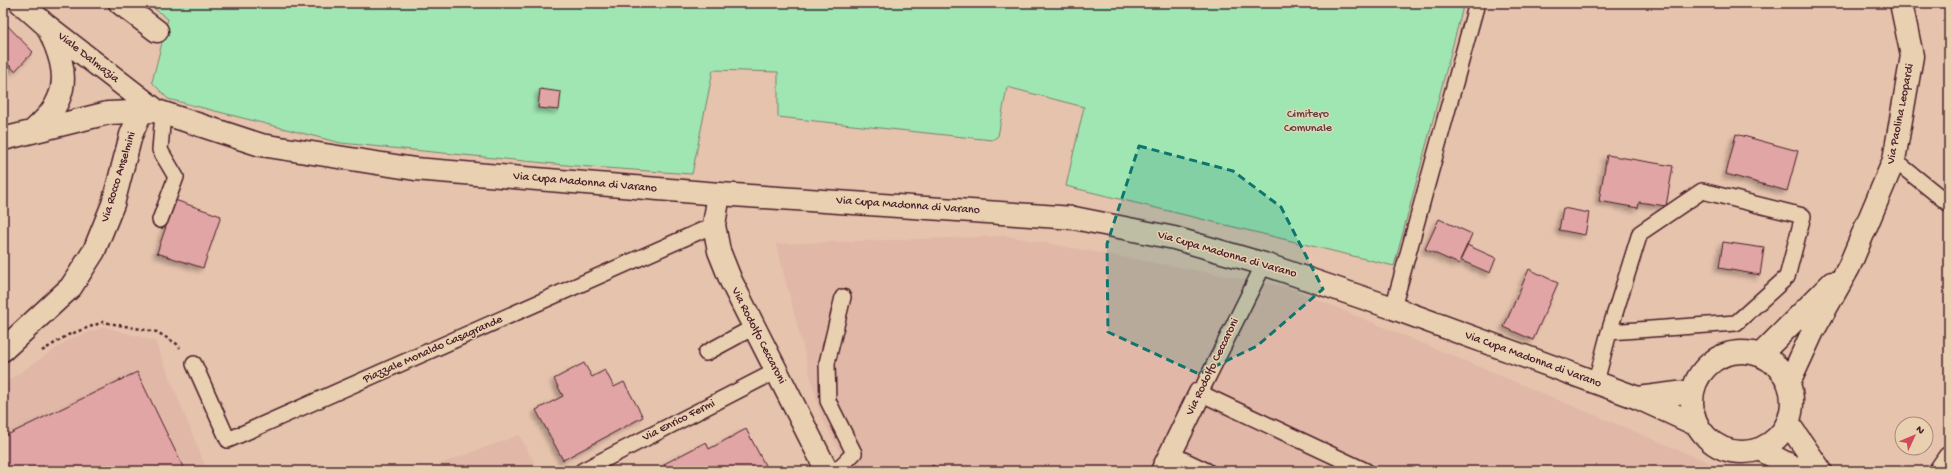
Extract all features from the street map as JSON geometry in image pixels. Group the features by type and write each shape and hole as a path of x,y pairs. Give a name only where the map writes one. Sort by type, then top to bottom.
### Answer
{"main road":[{"name":"Viale Dalmazia","path":"21,3 153,112"},
{"path":"120,3 157,31"},
{"name":"Via Paolina Leopardi","path":"1789,383 1848,267 1894,160 1912,56 1901,3"},
{"path":"32,132 50,113 60,97 62,76 61,60 56,44 47,26"},
{"path":"3,139 108,113 153,112"},
{"name":"Via Cupa Madonna di Varano","path":"153,112 261,144 415,169 719,194 1074,218 1174,238 1264,264 1393,308 1638,398 1697,425"},
{"name":"Via Rocco Anselmini","path":"3,350 71,287 94,251 113,204 131,136 153,112"},
{"name":"Via Rodolfo Ceccaroni","path":"719,194 714,226 719,252 731,281 827,471"},
{"name":"Via Paolina Leopardi","path":"1760,355 1848,267"},
{"path":"1746,351 1760,355 1772,361 1782,371 1789,383 1792,396 1792,410 1788,423 1776,439 1759,449 1745,452 1731,451 1717,446 1706,437 1697,425 1692,403 1693,392 1706,366 1718,358 1732,352 1746,351"},
{"name":"Via Cupa Madonna di Varano","path":"1638,398 1693,392"},
{"name":"Via Rodolfo Ceccaroni","path":"1166,462 1200,393"},
{"path":"1788,423 1821,471"},
{"path":"1759,449 1801,471"},
{"path":"1940,471 1949,458"}],"lane":[{"path":"1393,308 1477,3"},
{"path":"153,112 160,150 176,177 160,220"},
{"path":"1894,160 1949,204"},
{"path":"1596,382 1609,332 1640,233 1702,191 1803,216 1787,277 1736,323 1609,332"},
{"name":"Piazzale Monaldo Casagrande","path":"194,364 228,440 714,226"},
{"name":"Via Rodolfo Ceccaroni","path":"1200,393 1264,264"},
{"path":"836,471 854,453 828,401 827,363 843,297"},
{"path":"706,353 754,327"},
{"name":"Via Enrico Fermi","path":"582,471 776,371"},
{"path":"1200,393 1366,471"},
{"path":"1166,462 1207,471"}],"path":[{"path":"35,356 68,335 103,322 157,332 177,344 194,364"}],"highlighted area":[{"path":"1139,146 1233,171 1281,207 1323,289 1257,346 1199,374 1108,332 1107,244"}],"shaded area":[{"path":"1007,236 1287,287 1729,471 850,471 821,416 776,244"},
{"path":"104,327 155,341 207,471 3,471 3,384 70,339"},
{"path":"519,435 539,471 421,471"}],"green space":[{"name":"Cimitero Comunale","path":"147,3 1464,3 1394,266 1066,186 1084,107 1007,87 998,136 992,140 778,117 778,72 713,70 692,174 576,166 341,143 168,99 152,82 168,19"}],"building":[{"path":"5,23 33,52 15,71 3,59 3,25"},
{"path":"540,89 561,92 559,110 538,108"},
{"path":"1736,134 1798,151 1787,191 1726,174"},
{"path":"1607,155 1673,166 1666,206 1639,202 1638,208 1599,201"},
{"path":"175,200 221,216 203,268 157,253"},
{"path":"1563,208 1589,213 1585,235 1559,230"},
{"path":"1439,219 1472,234 1459,264 1425,249"},
{"path":"1723,242 1764,248 1760,275 1719,268"},
{"path":"1467,245 1496,258 1490,273 1460,260"},
{"path":"1529,269 1558,283 1533,340 1504,327"},
{"path":"584,363 592,377 605,370 614,387 624,382 643,417 563,460 536,410 563,396 554,379"},
{"path":"137,372 185,471 3,471 3,437"},
{"path":"746,429 768,471 668,471 664,464 706,442 709,449"},
{"path":"932,465 945,471 930,471"}]}
